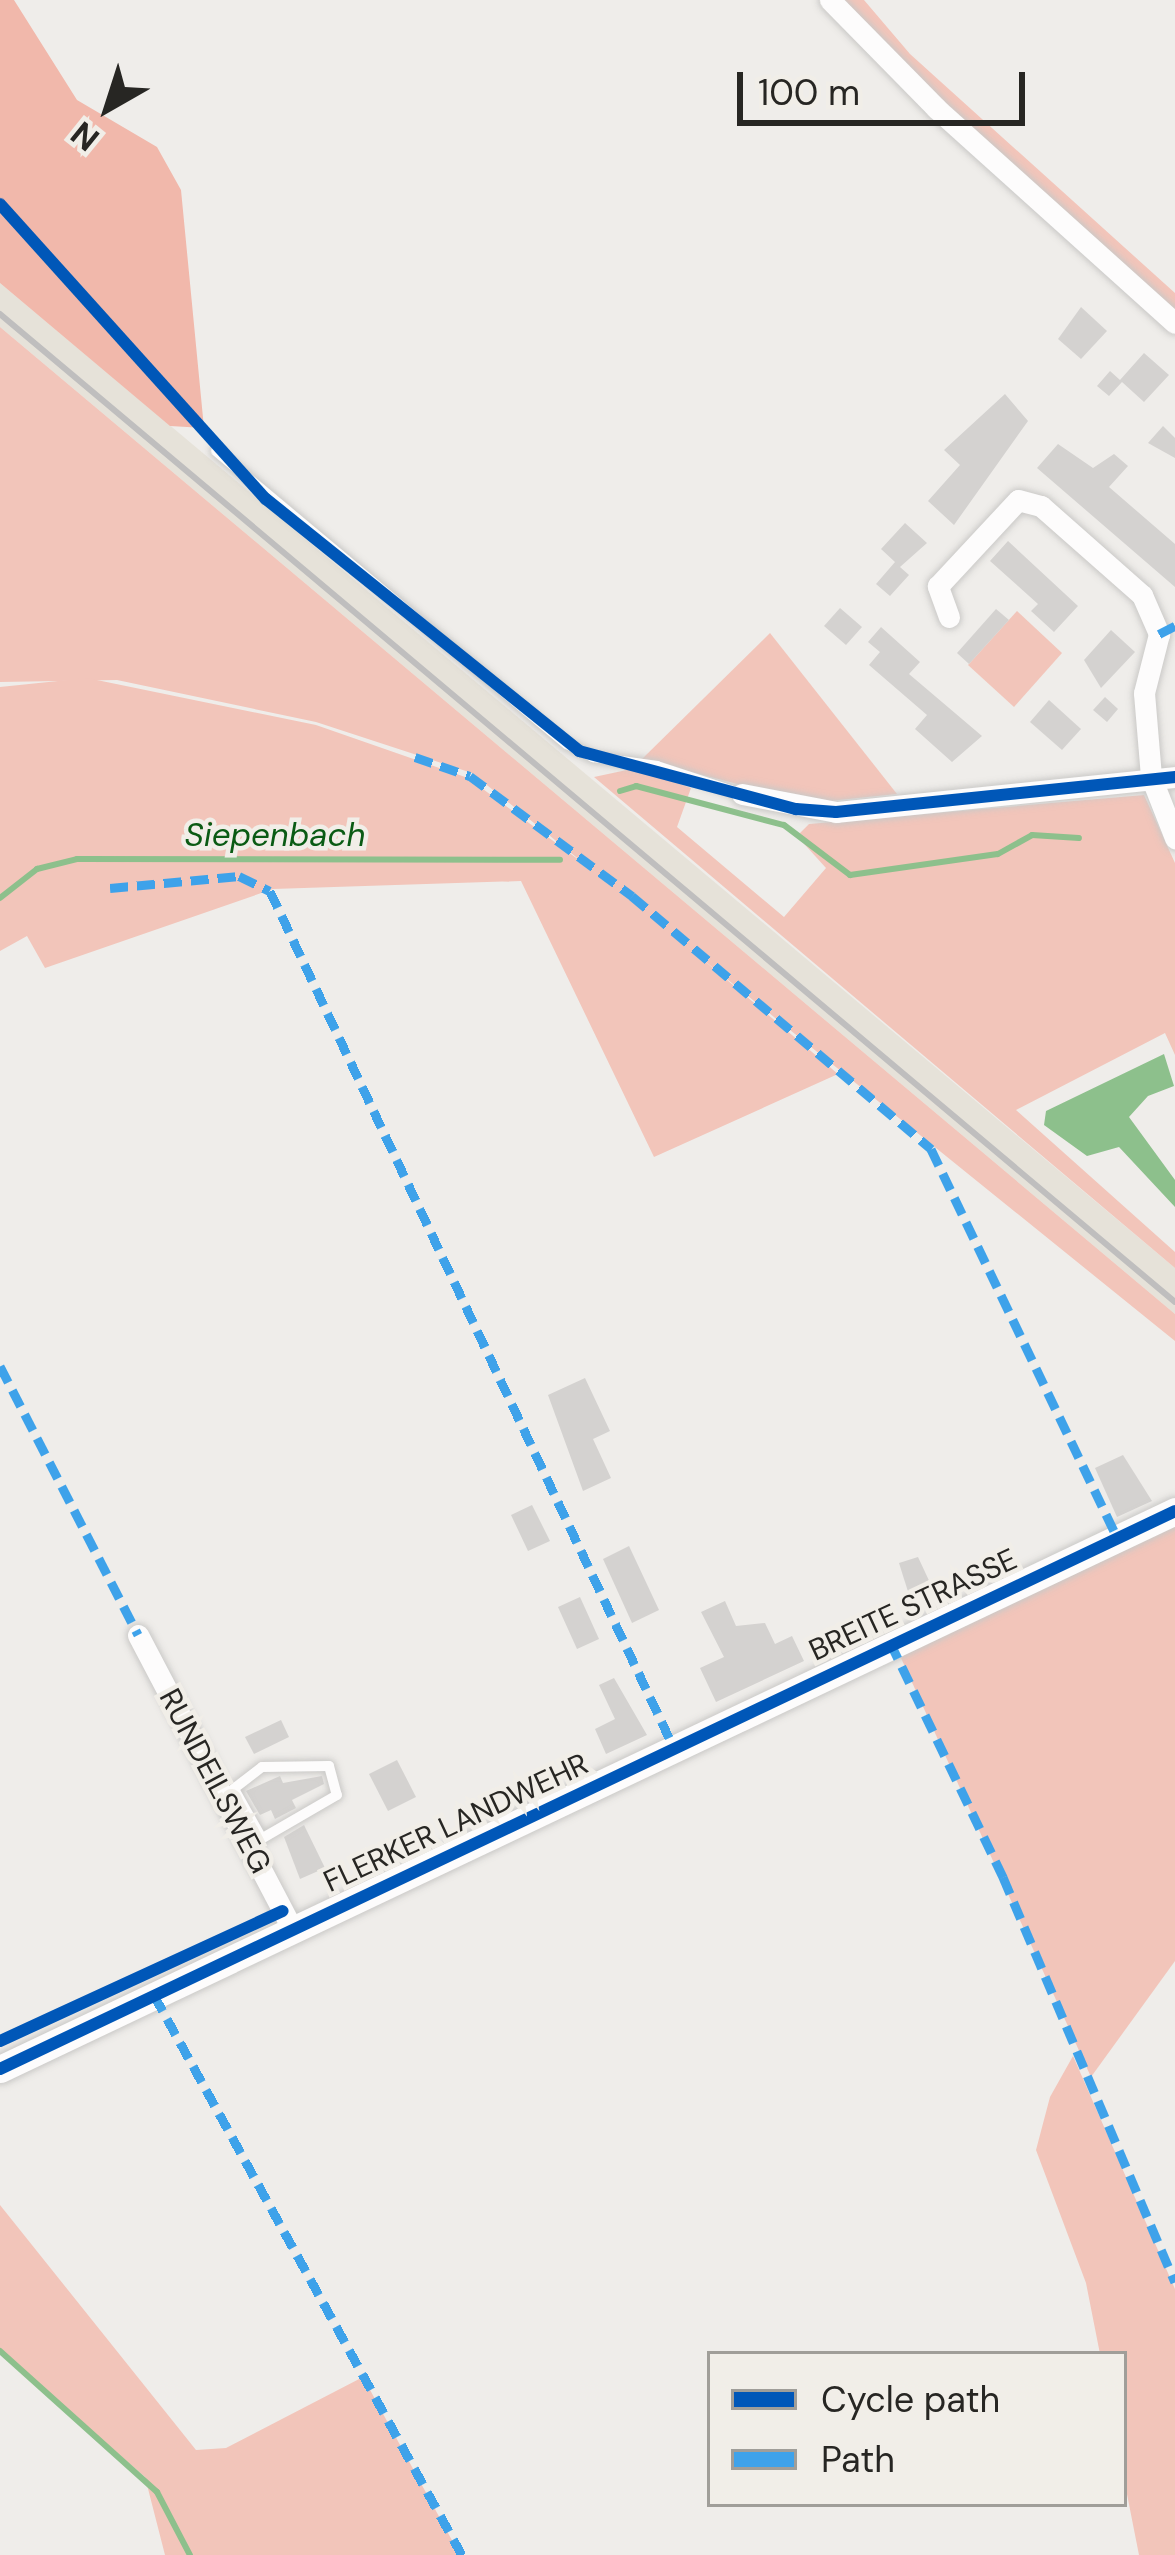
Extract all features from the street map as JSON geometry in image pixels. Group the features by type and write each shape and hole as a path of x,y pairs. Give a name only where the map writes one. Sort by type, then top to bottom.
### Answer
{"street":[{"path":"830,0 883,58 1175,323"},
{"path":"949,617 938,586 1008,503 1041,506 1142,595 1158,621 1144,693 1151,777 1175,838"},
{"path":"742,794 836,812 965,804 1175,777"},
{"name":"BREITE STRASSE","path":"673,1746 1175,1511"},
{"name":"RUNDEILSWEG","path":"138,1635 255,1841 292,1928"},
{"name":"FLERKER LANDWEHR","path":"0,2069 673,1746"}],"lane":[{"path":"216,451 567,744 593,758 657,766 742,794"},
{"path":"229,1793 262,1767 329,1766 337,1796 255,1841"}],"shaded area":[{"path":"0,0 14,0 77,100 157,147 181,190 204,428 170,426 0,283"},
{"path":"842,0 864,0 910,54 1175,293 1175,318 888,55"},
{"path":"0,283 1175,1268 1175,1314 0,327"},
{"path":"0,327 1175,1314 1175,1341 472,773 316,722 117,680 0,682"},
{"path":"1017,611 1062,653 1014,707 968,665"},
{"path":"770,633 897,794 810,803 642,759"},
{"path":"87,678 316,725 468,778 629,897 838,1074 654,1157 521,881 273,889 45,968 27,936 0,951 0,687"},
{"path":"636,768 691,788 677,827 784,917 826,868 797,836 809,824 1144,795 1175,863 1175,1055 1165,1033 1016,1110 1175,1252 1175,1268 594,777"},
{"path":"1164,1054 1174,1086 1148,1096 1129,1117 1175,1180 1175,1207 1119,1147 1087,1156 1044,1125 1046,1111"},
{"path":"1175,1519 1175,1961 1091,2077 896,1647"},
{"path":"1073,2056 1175,2289 1175,2555 1139,2555 1127,2494 1127,2351 1099,2351 1086,2283 1036,2150 1050,2097"},
{"path":"0,2205 196,2450 226,2448 363,2377 460,2555 165,2555 145,2477 0,2351"}],"building":[{"path":"1081,307 1107,331 1081,359 1058,339"},
{"path":"1144,353 1169,375 1144,402 1122,382 1109,396 1097,386 1110,371 1120,380"},
{"path":"1005,394 1028,421 954,525 928,501 960,465 944,450"},
{"path":"1163,426 1175,438 1175,458 1148,443"},
{"path":"1058,444 1093,468 1114,454 1128,466 1109,487 1175,544 1175,587 1037,468"},
{"path":"905,523 927,543 900,567 909,575 890,596 876,584 895,562 881,549"},
{"path":"1008,541 1078,606 1054,632 1031,611 1038,604 990,561"},
{"path":"840,608 862,627 846,645 824,626"},
{"path":"996,609 1009,620 969,664 957,653"},
{"path":"881,627 920,662 909,674 982,736 952,762 915,729 927,715 869,665 880,652 868,642"},
{"path":"1111,630 1135,652 1101,688 1084,660"},
{"path":"1105,697 1118,709 1107,722 1093,710"},
{"path":"1049,700 1081,729 1062,750 1030,722"},
{"path":"585,1378 610,1431 593,1439 611,1478 583,1491 548,1395"},
{"path":"1123,1455 1152,1501 1117,1517 1095,1468"},
{"path":"532,1505 550,1541 528,1551 511,1515"},
{"path":"629,1546 659,1610 632,1623 603,1559"},
{"path":"918,1557 932,1587 910,1598 899,1563"},
{"path":"580,1597 599,1639 577,1649 558,1607"},
{"path":"725,1601 736,1626 765,1623 775,1644 792,1636 804,1661 716,1702 700,1668 724,1657 701,1612"},
{"path":"614,1678 647,1735 606,1754 595,1729 615,1719 599,1685"},
{"path":"281,1720 289,1737 254,1754 245,1737"},
{"path":"397,1760 416,1797 388,1811 369,1774"},
{"path":"280,1776 283,1783 322,1776 324,1784 292,1800 296,1808 275,1819 271,1810 260,1815 246,1791"},
{"path":"304,1825 325,1868 300,1879 284,1837"}],"waterway":[{"path":"620,791 636,786 784,825 850,875 998,854 1032,835 1079,838"},
{"name":"Siepenbach","path":"0,898 37,869 77,859 560,860"},
{"path":"0,2351 157,2492 190,2555"}],"railway":[{"path":"0,314 1175,1302"}],"marked path":[{"path":"1159,634 1175,626"},
{"path":"415,757 470,776 632,896 931,1149 1117,1537"},
{"path":"110,888 239,876 270,891 673,1746"},
{"path":"0,1366 138,1635"},
{"path":"890,1642 1003,1877 1175,2282"},
{"path":"154,1995 462,2555"}],"cycle path":[{"path":"0,204 266,499 579,751 796,809 836,812 1175,777"},
{"path":"0,2069 1175,1511"},
{"path":"0,2041 283,1911"}]}
